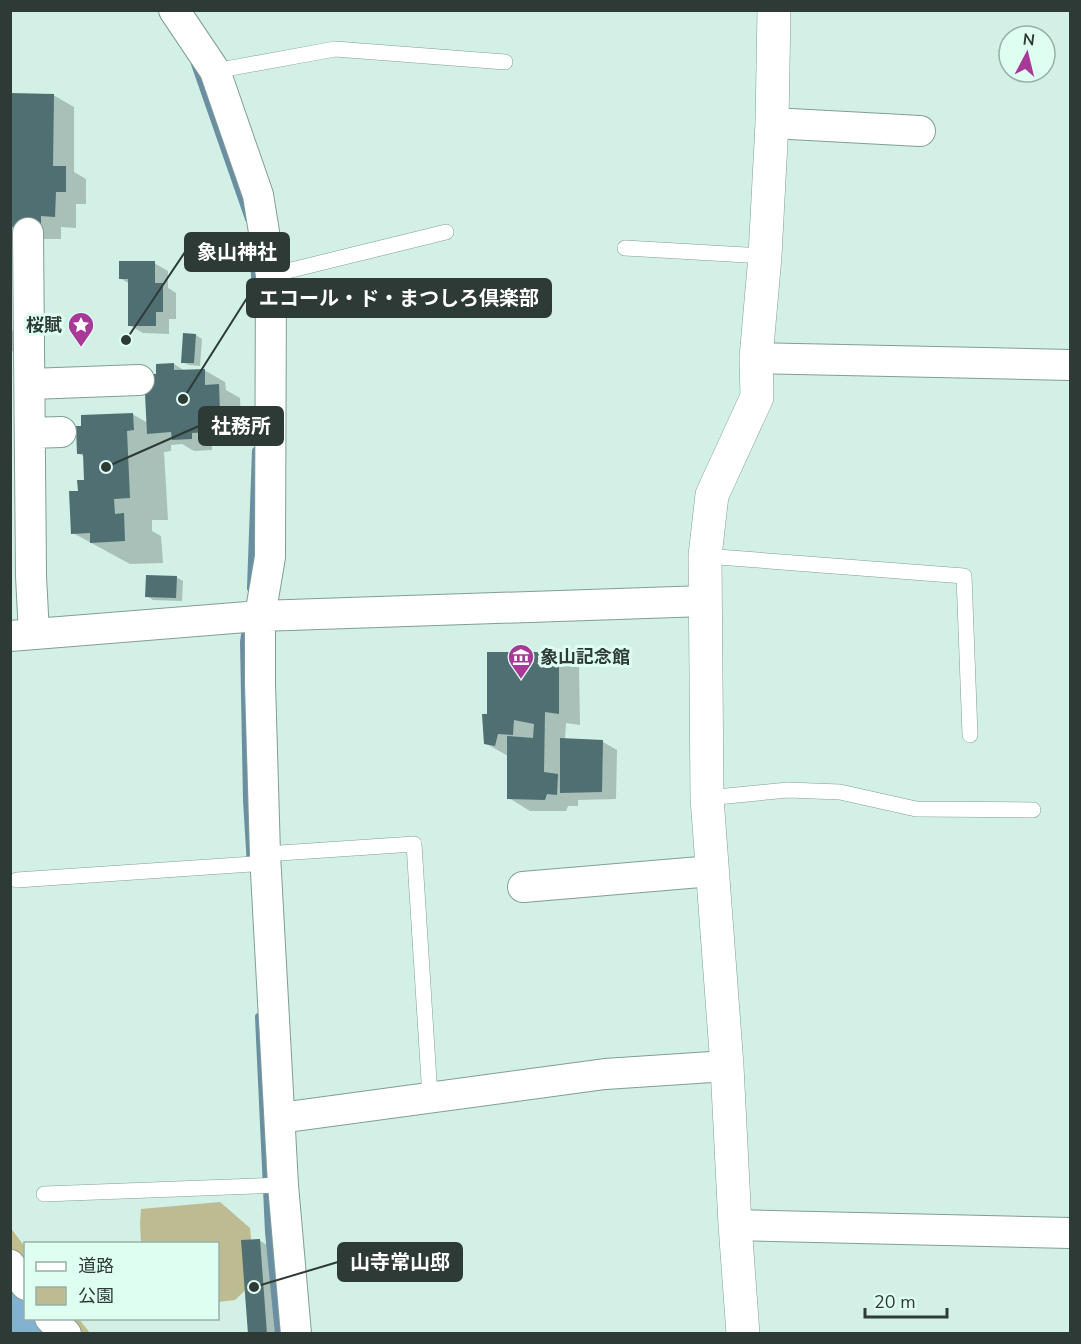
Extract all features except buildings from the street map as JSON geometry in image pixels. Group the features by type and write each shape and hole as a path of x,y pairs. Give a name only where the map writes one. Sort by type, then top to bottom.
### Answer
{"street":[{"path":"174,10 215,71 258,195 271,275 270,557 260,616 260,682 266,858 283,1185 296,1334"},
{"path":"743,1334 727,1066 707,798 705,556 712,495 757,397 756,358 765,256 772,123 774,10"},
{"path":"772,123 920,131"},
{"path":"28,233 20,282 23,365 30,433 31,576 22,635 260,616 705,601"},
{"path":"756,358 1071,365"},
{"path":"23,365 139,380"},
{"path":"30,433 61,432"},
{"path":"523,887 712,871"},
{"path":"280,1118 605,1074 727,1066"},
{"path":"735,1225 1071,1233"},
{"path":"10,1265 24,1283"},
{"path":"52,1320 66,1334"}],"lane":[{"path":"215,71 335,49 505,62"},
{"path":"271,275 446,232"},
{"path":"626,248 765,256"},
{"path":"705,556 964,576 970,735"},
{"path":"707,798 788,790 840,792 916,809 1033,810"},
{"path":"17,880 414,844 430,1097"},
{"path":"44,1194 283,1185"}],"green space":[{"path":"220,1202 250,1228 255,1281 235,1300 219,1302 219,1242 141,1242 141,1209"}],"shaded area":[{"path":"10,1227 24,1246 24,1320 80,1320 90,1333 11,1333"}],"waterway":[{"path":"195,64 249,219"},
{"path":"253,256 257,294"},
{"path":"251,588 256,451"},
{"path":"246,627 244,642 247,800 251,866"},
{"path":"259,1017 269,1232 279,1334"},
{"path":"10,1299 24,1318"},
{"path":"26,1320 36,1334"}],"place":[{"name":"象山神社","path":"126,340"},
{"name":"桜賦","path":"81,348"},
{"name":"エコール・ド・まつしろ倶楽部","path":"183,399"},
{"name":"社務所","path":"106,467"},
{"name":"象山記念館","path":"521,680"},
{"name":"山寺常山邸","path":"254,1287"}]}
